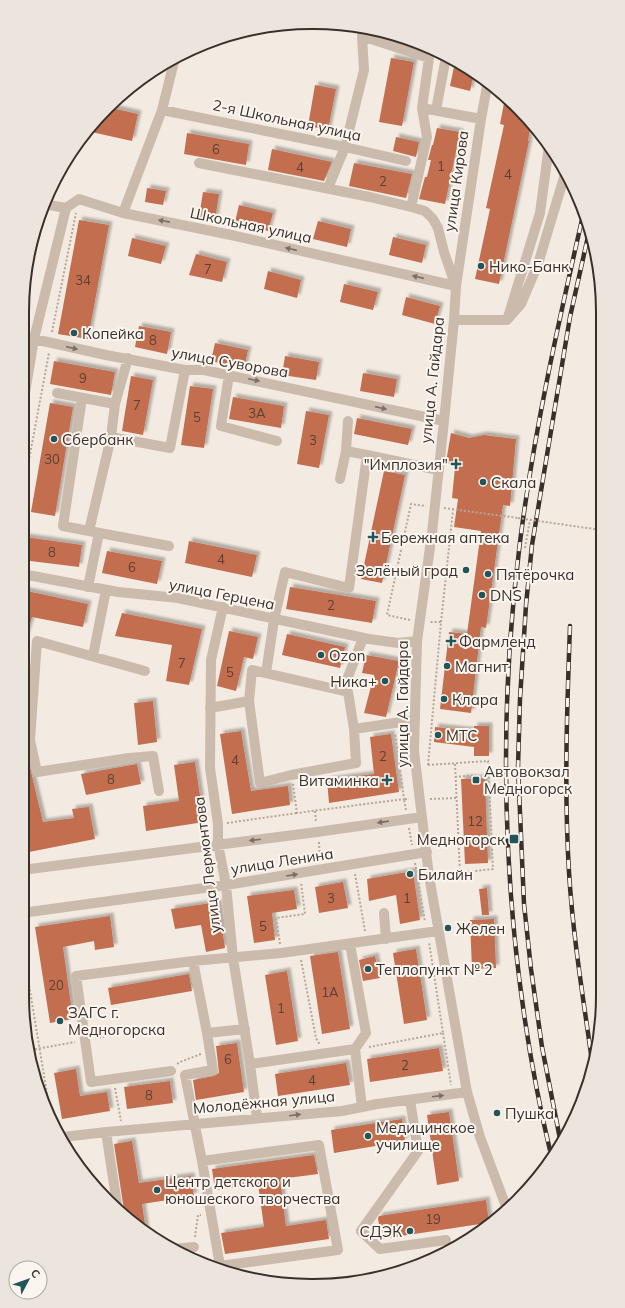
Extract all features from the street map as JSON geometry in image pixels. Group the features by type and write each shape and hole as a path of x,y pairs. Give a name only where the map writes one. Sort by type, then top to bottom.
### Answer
{"street":[{"path":"328,188 345,147 364,70 362,36 429,58 422,108 427,137 412,207"},
{"path":"436,110 445,62"},
{"path":"122,213 162,110 173,66"},
{"name":"улица Кирова","path":"456,286 487,89"},
{"path":"422,108 481,119"},
{"name":"2-я Школьная улица","path":"162,110 406,160"},
{"path":"507,320 540,214 548,155"},
{"path":"200,163 328,188 425,211 433,219 438,228 444,252 456,286"},
{"path":"454,320 507,320 521,304 538,264 563,180"},
{"name":"Школьная улица","path":"66,208 79,199 122,213 231,235 456,286"},
{"path":"29,369 34,339 66,208 50,205"},
{"name":"улица А. Гайдара","path":"456,286 444,421 417,642 414,751 429,876 467,1092 480,1137 505,1203"},
{"name":"улица Суворова","path":"34,339 185,370 204,370 444,421"},
{"path":"88,587 94,532 111,436 115,404 128,358"},
{"path":"111,436 170,448 185,370"},
{"path":"229,375 221,426 277,441"},
{"path":"57,393 115,404"},
{"path":"82,398 63,526 169,546"},
{"path":"340,479 346,451 348,421"},
{"path":"346,451 438,470"},
{"path":"266,673 274,620 285,572 349,588 366,455"},
{"name":"улица Герцена","path":"29,575 106,590 178,598 362,638 398,643 417,642"},
{"path":"93,656 106,590"},
{"name":"улица Лермонтова","path":"223,607 211,660 210,768 218,824 218,844 226,885 233,958 245,1029 257,1118"},
{"path":"342,690 362,638"},
{"path":"29,714 37,641 145,671"},
{"path":"252,670 266,673 348,692 354,730 356,763 291,775 260,783 248,701 252,670"},
{"path":"210,708 248,701"},
{"path":"354,730 415,720"},
{"path":"29,749 37,772 129,758 153,756 159,791"},
{"name":"улица Ленина","path":"29,869 422,817"},
{"name":"улица Ленина","path":"29,912 226,885 427,852"},
{"path":"384,913 386,939"},
{"path":"171,1070 113,1080 91,1082 76,976 193,961 299,951 438,931"},
{"path":"350,944 366,1033 355,1049 362,1107"},
{"path":"193,961 210,1046 213,1070 185,1075 202,1161 220,1263"},
{"path":"207,1033 245,1029"},
{"path":"250,1064 355,1049"},
{"name":"Молодёжная улица","path":"67,1137 123,1130 342,1111 467,1092"},
{"path":"410,1100 418,1151 361,1231 380,1250 446,1240"},
{"path":"106,1132 116,1200"},
{"path":"202,1161 318,1146 338,1250 226,1265"},
{"path":"184,1248 194,1247"}],"path":[{"path":"440,622 419,621 387,615 411,504 596,529"},
{"path":"428,765 440,622 453,510"},
{"path":"525,548 530,520"},
{"path":"393,723 452,1094"},
{"path":"416,766 488,761 493,869 429,876"},
{"path":"455,763 460,872"},
{"path":"291,775 297,813"},
{"path":"456,777 475,775 475,778"},
{"path":"218,824 404,799"},
{"path":"315,811 322,870"},
{"path":"354,865 367,942"},
{"path":"281,953 276,918 305,914 300,880"},
{"path":"299,951 316,1038 324,1053"},
{"path":"29,984 47,1095"},
{"path":"355,1049 443,1033"},
{"path":"34,1050 104,1036"},
{"path":"171,1070 180,1062 198,1056 210,1046"},
{"path":"113,1080 123,1130"},
{"path":"182,1247 195,1239 198,1215 211,1214"}],"building":[{"path":"391,58 414,62 402,126 379,122"},
{"path":"454,67 473,79 470,91 450,86"},
{"path":"315,85 336,89 328,130 308,126"},
{"path":"504,104 530,131 529,141 499,284 475,279 490,209 486,208 504,125 500,124"},
{"path":"115,109 138,114 132,141 94,133"},
{"path":"437,128 460,132 445,204 419,199 425,177 427,177 431,160 428,160"},
{"path":"187,133 249,144 246,165 184,154"},
{"path":"396,137 419,142 416,157 393,151"},
{"path":"272,149 332,162 324,181 268,170"},
{"path":"354,163 412,174 406,198 349,186"},
{"path":"147,188 166,191 163,205 145,202"},
{"path":"203,192 219,194 215,220 199,217"},
{"path":"239,205 273,213 268,231 235,222"},
{"path":"79,220 109,225 88,339 58,334"},
{"path":"318,221 351,229 347,247 313,239"},
{"path":"393,237 426,245 422,263 389,255"},
{"path":"132,238 166,246 161,264 128,256"},
{"path":"196,254 227,262 222,282 189,275"},
{"path":"268,271 301,280 297,298 264,289"},
{"path":"344,284 378,292 373,310 340,302"},
{"path":"406,297 440,306 435,324 402,315"},
{"path":"139,326 171,332 167,354 135,347"},
{"path":"215,343 248,350 244,369 211,361"},
{"path":"285,356 319,362 316,380 282,375"},
{"path":"54,361 115,372 111,395 50,384"},
{"path":"363,373 397,379 394,397 360,391"},
{"path":"131,376 153,380 143,435 122,431"},
{"path":"190,386 213,389 204,448 181,445"},
{"path":"233,397 284,406 281,428 229,419"},
{"path":"50,403 73,407 55,516 31,512"},
{"path":"306,411 329,415 319,468 297,464"},
{"path":"357,418 412,429 408,445 354,434"},
{"path":"451,433 469,438 484,435 516,439 510,506 503,505 486,628 481,627 471,713 440,709 449,632 467,634 481,531 454,527 458,499 452,498 455,467 446,462"},
{"path":"384,471 405,475 382,583 361,579"},
{"path":"29,538 82,545 79,567 29,561"},
{"path":"189,541 257,555 252,577 185,563"},
{"path":"107,551 162,561 157,584 102,573"},
{"path":"290,587 376,601 372,623 286,609"},
{"path":"29,591 88,604 83,627 32,617 29,626"},
{"path":"122,613 202,629 189,685 166,681 172,645 115,636"},
{"path":"229,631 258,637 253,659 244,657 236,691 217,686"},
{"path":"287,634 345,647 340,668 282,655"},
{"path":"366,655 399,661 386,717 364,713 374,675 362,673"},
{"path":"153,701 157,742 138,745 134,703"},
{"path":"474,726 489,726 489,756 474,756 474,747 434,742 435,727 474,731"},
{"path":"241,731 251,791 288,786 290,805 232,814 220,734"},
{"path":"391,734 399,792 329,803 327,780 374,774 370,737"},
{"path":"195,762 204,822 146,831 143,806 179,801 174,765"},
{"path":"29,764 43,822 74,818 72,809 89,807 95,839 29,852"},
{"path":"137,764 141,784 86,795 81,774"},
{"name":"Медногорск","path":"485,778 488,863 465,864 461,779"},
{"path":"413,871 420,920 400,924 396,895 369,901 367,879"},
{"path":"343,882 348,908 319,913 315,887"},
{"path":"487,888 489,915 482,915 479,889"},
{"path":"294,890 297,909 272,913 275,940 254,943 247,896"},
{"path":"218,902 225,948 206,952 201,925 175,929 171,909"},
{"path":"110,916 114,947 95,950 94,941 63,947 73,1019 50,1023 35,927"},
{"path":"494,919 496,968 472,969 470,920"},
{"path":"416,949 427,1020 404,1024 393,953"},
{"path":"338,952 350,1029 322,1034 310,956"},
{"name":"Теплопункт № 2","path":"375,956 380,978 363,981 359,960"},
{"path":"287,971 298,1041 276,1045 265,975"},
{"path":"189,974 192,991 111,1005 108,988"},
{"path":"237,1043 244,1092 196,1100 193,1080 214,1076 219,1073 216,1046"},
{"path":"439,1048 443,1071 370,1082 367,1059"},
{"path":"346,1063 350,1085 278,1096 275,1074"},
{"path":"76,1069 80,1096 107,1092 110,1111 62,1119 54,1073"},
{"path":"170,1081 173,1103 127,1109 124,1087"},
{"path":"449,1112 459,1181 437,1185 427,1115"},
{"name":"Медицинское училище","path":"402,1119 405,1141 334,1153 331,1130"},
{"name":"Центр детского и юношеского творчества","path":"132,1141 139,1183 191,1176 194,1196 142,1204 145,1224 123,1207 114,1144"},
{"path":"314,1155 318,1174 280,1179 286,1226 326,1220 329,1239 225,1254 221,1233 264,1227 258,1184 215,1190 212,1169"},
{"path":"486,1200 488,1217 479,1224 381,1239 379,1216"}],"railway":[{"path":"550,1150 536,1084 523,1007 514,930 508,852 506,774 507,696 512,618 520,542 532,459 565,293 581,222"},
{"path":"559,1135 542,1047 524,904 518,767 520,699 526,605 532,545 570,317 587,242"},
{"path":"570,626 566,780 567,841 576,946 591,1052"}],"place":[{"name":"Нико-Банк","path":"481,266"},
{"name":"Копейка","path":"74,333"},
{"name":"Сбербанк","path":"54,439"},
{"name":"\"Имплозия\"","path":"456,464"},
{"name":"Скала","path":"483,482"},
{"name":"Бережная аптека","path":"373,537"},
{"name":"Зелёный град","path":"466,570"},
{"name":"Пятёрочка","path":"488,574"},
{"name":"DNS","path":"482,595"},
{"name":"Фармленд","path":"451,641"},
{"name":"Ozon","path":"321,655"},
{"name":"Магнит","path":"447,666"},
{"name":"Ника+","path":"385,681"},
{"name":"Клара","path":"444,699"},
{"name":"МТС","path":"438,735"},
{"name":"Витаминка","path":"387,780"},
{"name":"Автовокзал Медногорск","path":"476,780"},
{"name":"Медногорск","path":"514,839"},
{"name":"Билайн","path":"410,874"},
{"name":"Желен","path":"448,928"},
{"name":"Теплопункт № 2","path":"368,969"},
{"name":"ЗАГС г. Медногорска","path":"60,1021"},
{"name":"Пушка","path":"497,1113"},
{"name":"Медицинское училище","path":"368,1136"},
{"name":"Центр детского и юношеского творчества","path":"157,1190"},
{"name":"СДЭК","path":"410,1231"}]}
